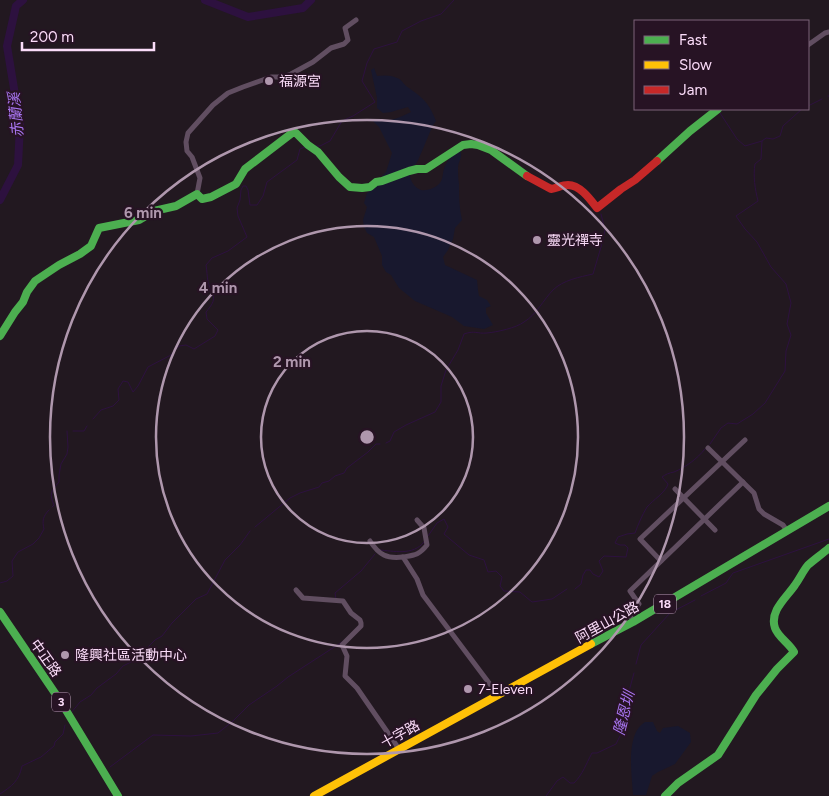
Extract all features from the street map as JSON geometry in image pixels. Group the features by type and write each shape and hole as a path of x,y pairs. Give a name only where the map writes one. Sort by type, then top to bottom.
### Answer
{"street":[{"path":"0,336 35,281 91,246 99,228 140,220 154,211 176,206 197,194 200,178 192,157 187,151 186,142 188,133 213,105 228,93 271,77 284,77 313,62 331,48 344,44 348,40 344,28 356,20"},
{"path":"809,44 829,32"},
{"path":"197,194 202,199 211,197 236,184 245,169 292,133 296,133 318,152 350,187 370,187 376,182 404,172 426,169 463,145 471,144 491,150 551,189 554,190 564,185 572,185 588,196 597,208 635,180 717,110"},
{"path":"661,561 640,539 745,440"},
{"path":"708,448 754,493 759,509 783,525 786,532"},
{"path":"633,622 630,615 640,604 630,591 743,482"},
{"path":"675,489 715,530"},
{"name":"阿里山公路","path":"498,695 633,622 829,506"},
{"path":"370,541 376,550 392,558 416,555 422,552 427,545 424,528 417,520"},
{"path":"665,796 678,783 718,755 759,690 794,652 788,642 775,630 775,614 805,569 829,548"},
{"path":"403,557 417,580 423,595 498,695"},
{"path":"296,590 303,598 342,601 362,623 342,645 347,656 345,676 357,688 399,749"},
{"name":"中正路","path":"0,612 61,702 118,796"},
{"name":"中正路","path":"0,622 56,705 111,796"},
{"name":"十字路","path":"314,796 498,695"}],"shaded area":[{"path":"374,68 377,76 385,75 401,80 421,97 428,104 436,121 410,175 415,186 421,190 431,189 441,182 446,163 460,148 461,157 458,173 462,220 455,228 453,239 443,257 445,265 477,280 479,296 487,300 491,306 486,308 486,313 493,325 484,329 464,326 452,317 415,301 399,288 382,265 382,256 374,237 367,233 364,227 363,220 367,207 364,203 367,193 382,180 392,153 379,127 372,120 384,121 411,112 408,107 383,113 377,108 377,98 371,70"},
{"path":"645,722 653,722 660,733 663,728 678,726 690,733 691,742 675,764 652,776 646,795 633,795 632,745 639,728"}],"waterway":[{"name":"赤蘭溪","path":"0,200 18,165 20,125 7,46 16,6 23,0"},
{"name":"赤蘭溪","path":"205,0 248,17 303,8 311,0"},
{"path":"316,146 330,141 342,121 375,102 362,81 367,63 374,49 397,42 402,31 421,21 441,14 454,0"},
{"path":"809,106 822,99"},
{"path":"710,444 721,428 728,423 737,424 753,414 765,403 785,371 786,351 791,335 787,324 791,303 786,284 771,267 757,242 736,216 758,201 754,169 755,164 761,159 762,141 766,138 773,139 780,136 783,126 801,110"},
{"path":"720,113 737,139 745,146 762,141"},
{"path":"93,419 101,410 113,406 119,400 118,389 123,381 128,382 133,392 148,367 171,355 179,346 186,345 194,349 215,336 218,330 207,319 206,312 213,300 206,265 212,258 228,251 247,237 238,216 237,208 241,190 243,186 246,186 250,205 257,205 263,196 267,182 297,160 300,149 305,147"},
{"path":"386,443 390,441 394,432 435,412 441,402 441,386 446,370 458,350 464,334 471,332 496,332 521,324 532,315 557,287 572,279 593,274 605,230 601,214"},
{"path":"73,431 84,431 87,426"},
{"path":"52,507 54,505 52,493 59,482 61,464 67,454 67,431"},
{"path":"255,527 290,498 319,487 322,483 344,473 347,468 376,444 380,444"},
{"path":"575,589 581,584 586,570 590,570 599,577 603,571 599,561 604,556 626,557 628,548 625,545 615,543 618,537 635,533 647,507 667,487 668,484 662,477 687,465 705,449"},
{"path":"0,583 7,581 13,576 12,561 18,552 33,544 39,538 44,529 44,517 49,510"},
{"path":"428,536 437,523 444,519 448,527 444,534 469,555 484,560 488,572 496,571 502,577 500,586 504,591 520,592 532,602 552,599 567,589"},
{"path":"71,713 80,702 91,695 123,666 135,660 155,640 162,636 196,599 207,594 225,560 240,545 250,531"},
{"name":"隆恩圳","path":"701,596 726,583 733,573 829,539"},
{"path":"379,550 409,551 424,542"},
{"path":"336,599 335,593 361,571 375,554"},
{"name":"隆恩圳","path":"636,664 641,645 670,613 695,600"},
{"path":"110,767 153,735 191,736 218,733 249,705 342,642"},
{"name":"隆恩圳","path":"546,796 557,781 563,777 570,783 574,783 592,753 597,753 616,744 623,730 625,706 634,673"},
{"path":"0,794 14,783 19,776 22,766 41,757 54,746 55,742 63,734 65,725"}],"traffic: fast":[{"path":"657,161 717,110"},
{"path":"0,336 35,281 91,246 99,228 139,220 154,211 176,206 197,194 202,199 211,197 236,184 245,169 292,133 296,133 318,152 350,187 370,187 376,182 409,171 426,169 463,145 471,144 491,150 527,176"},
{"path":"591,644 633,622 829,506"},
{"path":"665,796 678,783 718,755 756,695 794,652 776,631 774,616 808,565 829,548"},
{"path":"0,612 61,702 118,796"}],"traffic: slow":[{"path":"314,796 591,644"}],"traffic: jam":[{"path":"527,176 551,189 566,185 577,187 597,208 657,161"}],"place":[{"name":"福源宮","path":"269,81"},
{"name":"靈光禪寺","path":"537,240"},
{"name":"隆興社區活動中心","path":"65,655"},
{"name":"7-Eleven","path":"468,689"}]}
